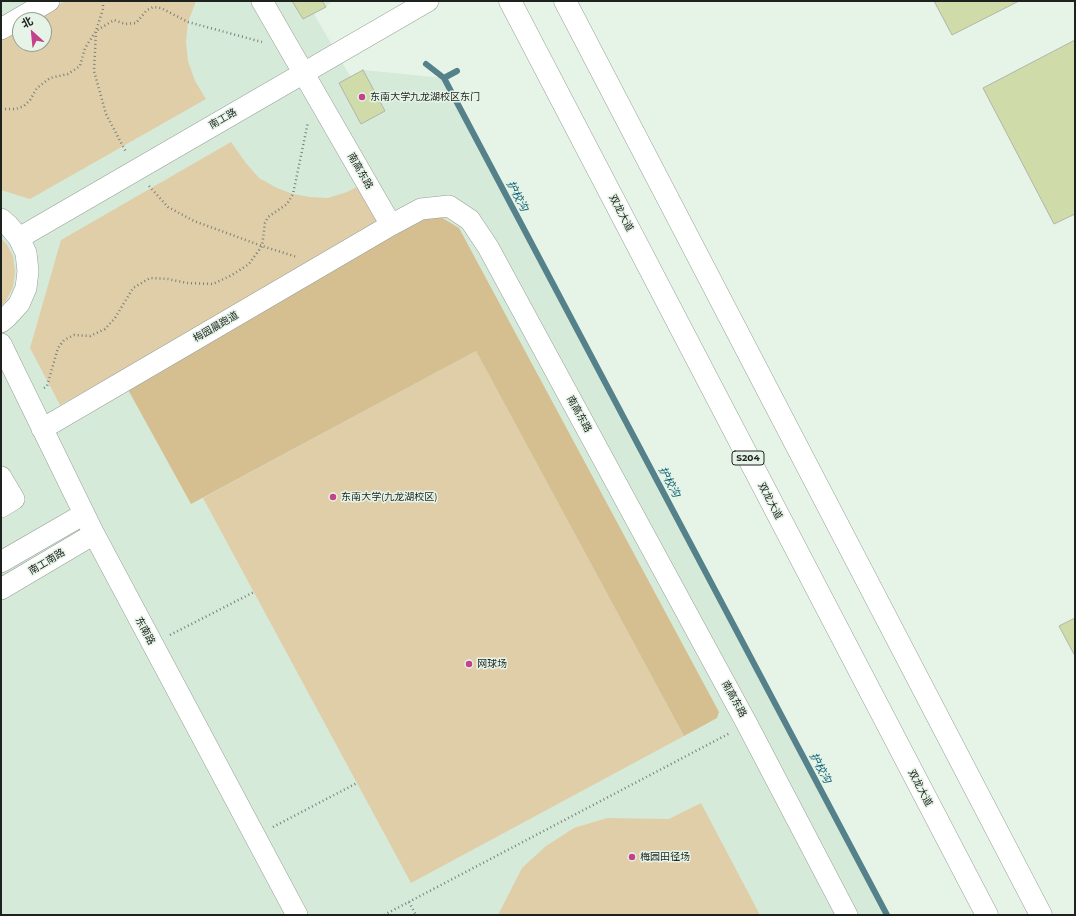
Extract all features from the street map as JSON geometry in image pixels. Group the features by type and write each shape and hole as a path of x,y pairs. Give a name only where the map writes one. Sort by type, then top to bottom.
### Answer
{"main road":[{"name":"双龙大道","path":"510,1 987,915"},
{"path":"565,1 1041,915"}],"street":[{"path":"1,29 49,1"},
{"name":"南高东路","path":"262,1 391,225 421,209 449,206 470,220 488,247 748,724 847,915"},
{"name":"南工路","path":"19,238 428,1"},
{"path":"1,220 8,225 19,238 26,253 28,271 26,288 19,304 1,322"},
{"name":"梅园晨跑道","path":"42,429 391,225"},
{"name":"东南路","path":"1,344 94,534 297,915"},
{"path":"1,476 14,499 1,507"},
{"path":"1,562 84,514"},
{"name":"南工南路","path":"1,589 94,534"}],"path":[{"path":"1,108 16,109 24,106 30,100 37,88 50,78 68,74 80,66 86,48 96,30 114,20 125,24 136,23 147,10 153,7 161,8 188,22 290,50"},
{"path":"27,398 47,386 58,348 64,340 74,335 90,336 105,328 115,318 133,288 150,278 168,278 187,283 212,284 232,275 249,264 262,246 265,223 268,217 287,204 293,194 314,92"},
{"path":"152,644 254,592"},
{"path":"384,915 748,724"},
{"path":"255,837 358,783"},
{"path":"409,902 416,915"}],"shaded area":[{"name":"东南大学(九龙湖校区)","path":"1,1 332,1 326,7 314,14 350,76 363,70 444,78 887,915 1,915"},
{"path":"65,1 196,1 188,22 186,42 188,61 195,81 206,99 30,199 1,190 1,40 12,33 12,52 52,52 52,12 47,12"},
{"path":"231,142 259,178 277,188 293,194 328,198 347,192 363,184 379,221 371,232 60,405 30,348 61,240"},
{"path":"434,213 459,228 719,712 717,718 684,736 476,351 191,504 126,386"},
{"path":"1,239 6,243 13,256 15,272 13,287 6,301 1,306"},
{"name":"网球场","path":"476,351 684,736 411,883 203,498"},
{"name":"梅园田径场","path":"701,803 760,915 498,915 522,868 546,846 574,828 607,818 669,819"}],"building":[{"path":"292,1 322,1 326,7 303,19"},
{"path":"934,1 1019,1 952,35"},
{"path":"1075,40 1075,214 1054,224 983,88"},
{"name":"东南大学九龙湖校区东门","path":"363,70 385,111 361,124 339,83"},
{"path":"1075,618 1075,656 1059,626"}],"waterway":[{"name":"护校沟","path":"426,64 444,78 887,915"},
{"path":"444,78 457,71"}],"place":[{"name":"东南大学九龙湖校区东门","path":"362,97"},
{"name":"东南大学(九龙湖校区)","path":"333,497"},
{"name":"网球场","path":"469,664"},
{"name":"梅园田径场","path":"632,857"}]}
